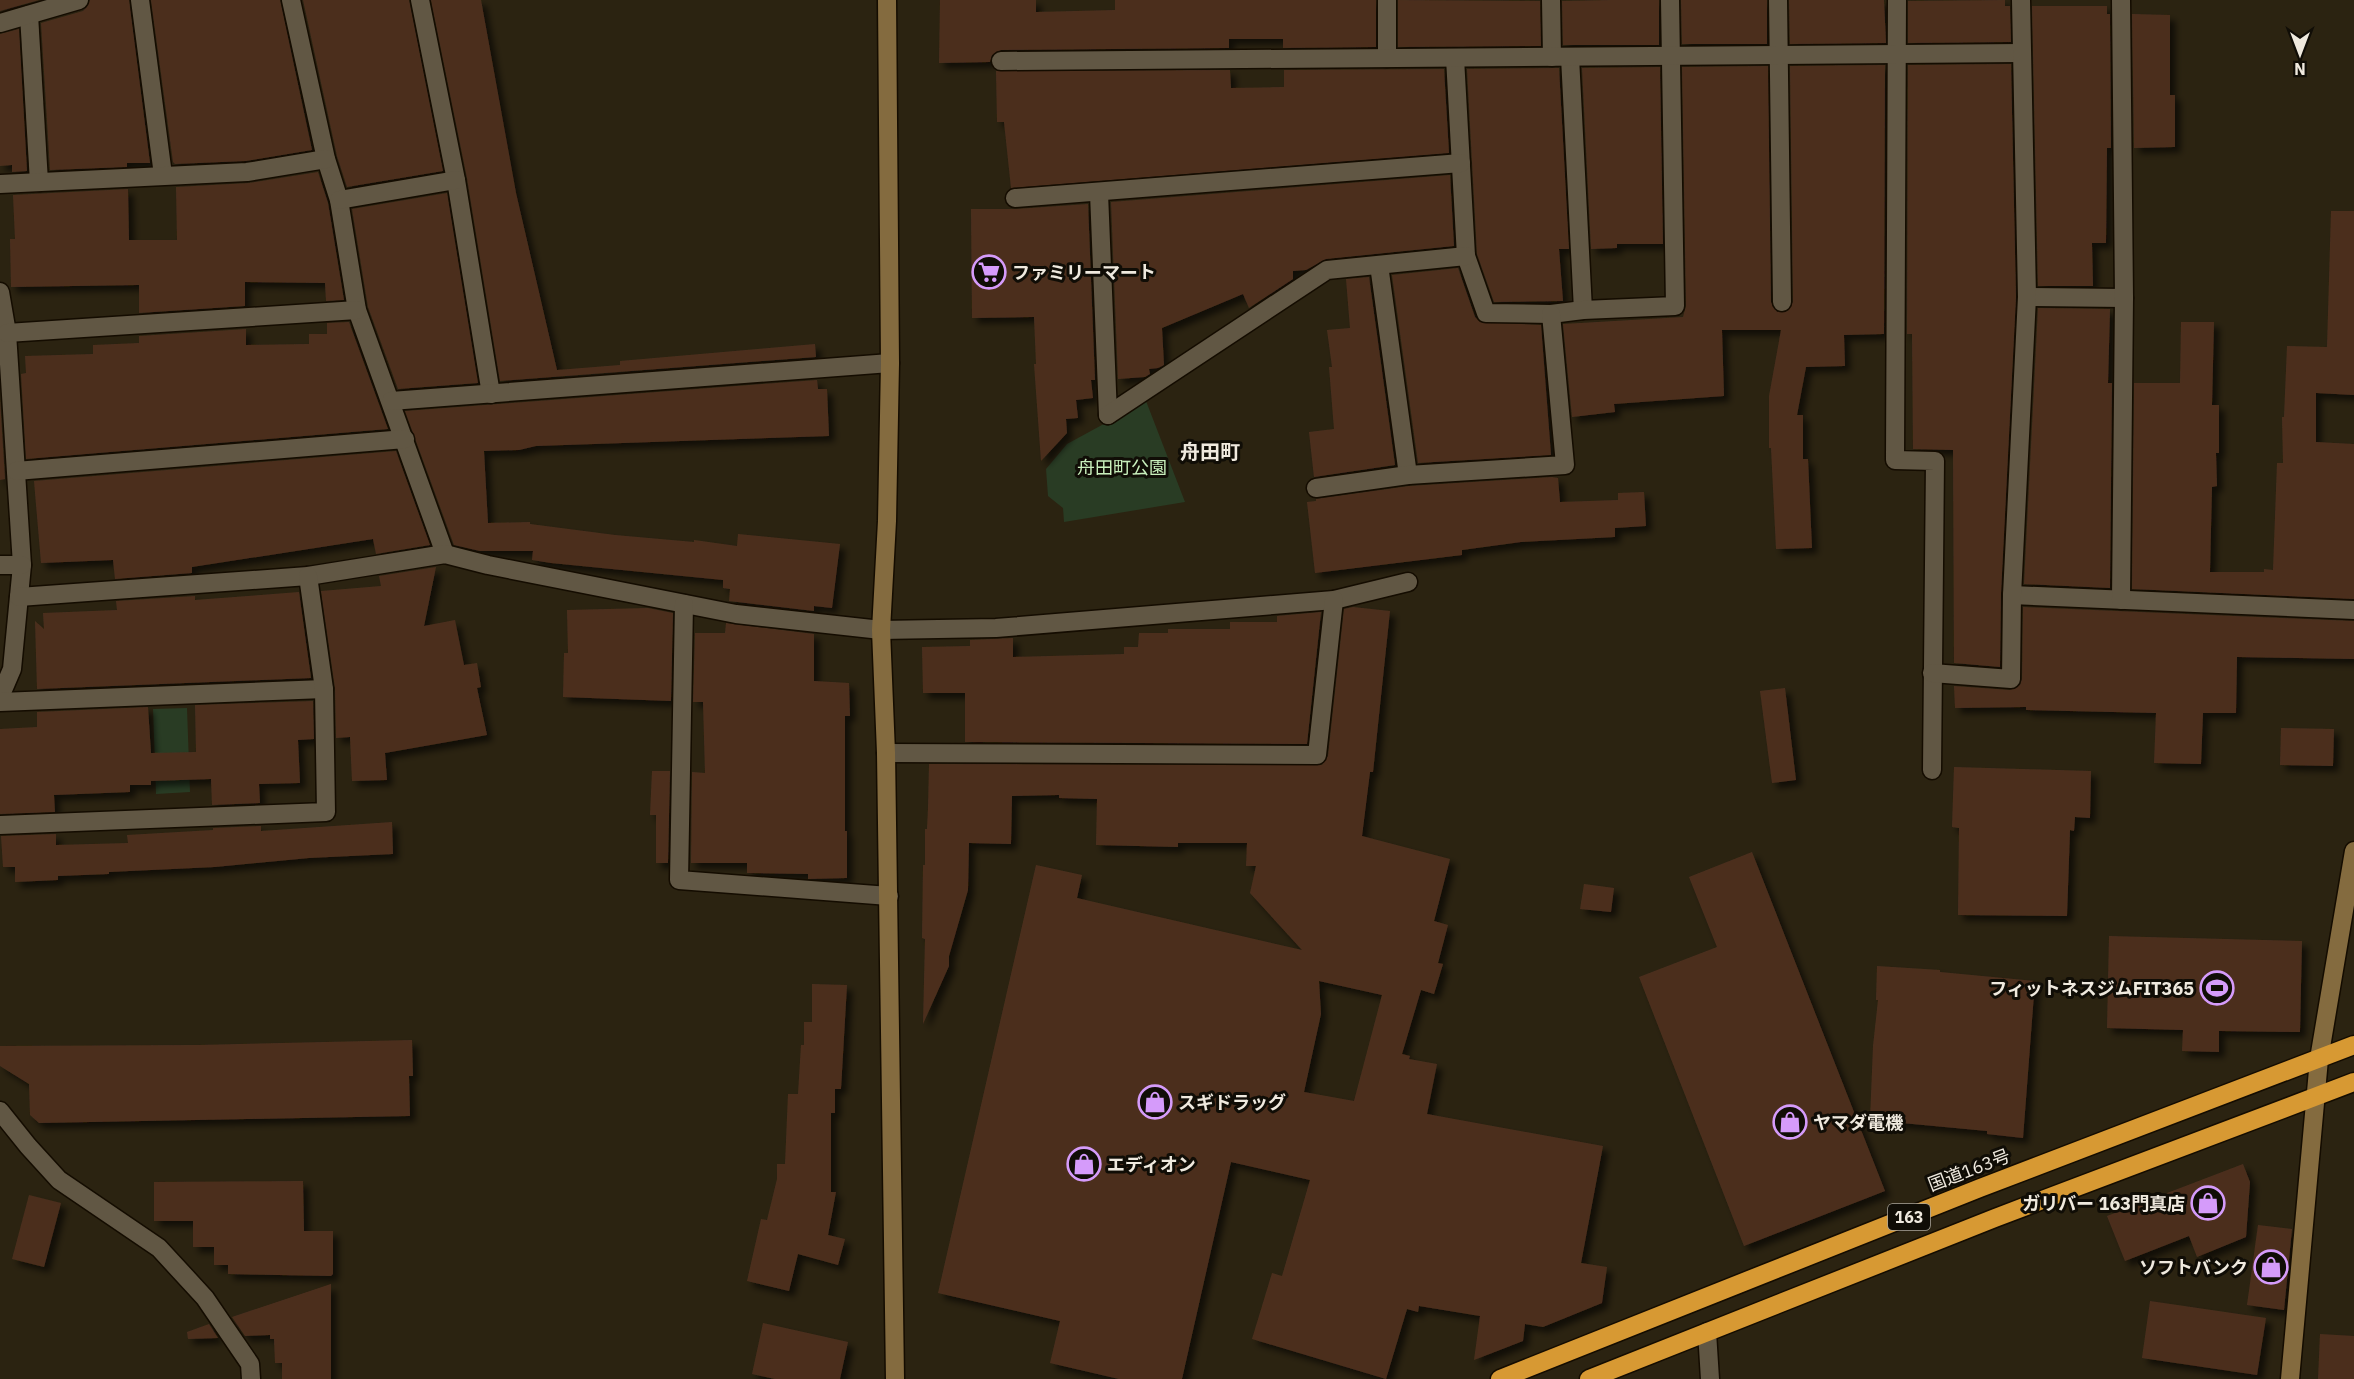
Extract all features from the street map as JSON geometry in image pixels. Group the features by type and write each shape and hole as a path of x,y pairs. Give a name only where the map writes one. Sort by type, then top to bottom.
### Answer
{"highway":[{"name":"国道163号","path":"1500,1379 1980,1188 2354,1045"},
{"name":"163","path":"1588,1379 1995,1218 2354,1082"}],"street":[{"path":"0,23 79,0"},
{"path":"140,0 163,175"},
{"path":"291,0 326,159 339,200 357,310 445,554"},
{"path":"420,0 456,180 491,394"},
{"path":"887,0 890,363 887,521 881,630 889,896 894,1379"},
{"path":"1387,0 1387,58"},
{"path":"1551,0 1552,57"},
{"path":"1455,58 1466,256 1486,313 1551,314 1583,310 1675,306 1670,0"},
{"path":"1778,0 1782,302"},
{"path":"1897,0 1895,460 1935,461 1932,770"},
{"path":"1932,673 2011,679 2012,595 2027,297 2021,0"},
{"path":"2121,0 2124,298 2121,600"},
{"path":"28,15 39,182"},
{"path":"1001,61 2021,53"},
{"path":"1570,57 1583,310"},
{"path":"0,184 247,172 326,159"},
{"path":"1014,198 1461,163"},
{"path":"339,200 456,180"},
{"path":"1099,193 1108,415 1327,270 1466,256"},
{"path":"1379,265 1408,475"},
{"path":"0,292 7,333 22,565 12,669 0,697"},
{"path":"2027,297 2124,298"},
{"path":"7,333 357,310"},
{"path":"1316,489 1408,475 1565,465 1551,314"},
{"path":"391,401 890,363"},
{"path":"16,471 405,439"},
{"path":"19,597 308,576 445,554 488,565 736,614 881,630 996,628 1334,600 1408,582"},
{"path":"0,566 22,565"},
{"path":"0,825 327,812 324,689 308,576"},
{"path":"2012,595 2354,610"},
{"path":"886,753 1317,755 1334,600"},
{"path":"684,604 679,880 889,896"},
{"path":"0,702 324,689"},
{"path":"2290,1379 2319,1059 2354,850"},
{"path":"0,1111 59,1180 159,1248 205,1298 250,1364 251,1379"},
{"path":"1707,1332 1710,1379"}],"green space":[{"name":"舟田町公園","path":"1146,401 1185,502 1064,522 1063,508 1048,496 1046,469 1067,444"},
{"path":"187,708 190,792 156,794 153,709"}],"building":[{"path":"0,0 39,0 0,11"},
{"path":"90,0 129,0 150,163 127,163 127,167 50,170 41,23 83,11"},
{"path":"151,0 280,0 312,150 246,161 175,164"},
{"path":"303,0 409,0 443,171 347,187 337,156"},
{"path":"431,0 481,0 516,193 557,370 620,365 620,361 815,344 816,357 500,381 467,178"},
{"path":"940,0 1036,0 1036,12 1115,10 1115,0 1376,0 1376,47 1283,48 1283,39 1229,39 1229,48 1001,50 992,55 990,62 939,63"},
{"path":"1398,0 1540,1 1541,46 1398,47"},
{"path":"1659,0 1659,45 1563,45 1562,1"},
{"path":"1681,0 1767,0 1767,44 1682,44"},
{"path":"1789,0 1884,0 1886,43 1790,44"},
{"path":"2005,0 2005,6 2010,6 2011,42 1908,43 1908,1"},
{"path":"2032,6 2107,6 2107,14 2110,14 2111,148 2107,148 2106,243 2092,243 2093,286 2038,286"},
{"path":"2132,14 2170,15 2170,95 2175,95 2175,147 2134,148"},
{"path":"19,29 27,171 12,172 12,165 0,166 0,34"},
{"path":"2011,64 2016,297 2001,594 2000,667 1954,663 1953,450 1913,449 1912,334 1907,334 1908,65"},
{"path":"1885,65 1884,334 1844,335 1845,366 1806,367 1797,415 1803,415 1803,459 1808,459 1812,548 1776,549 1771,448 1769,448 1769,396 1781,330 1722,330 1724,396 1614,404 1615,412 1572,417 1563,324 1683,317 1686,306 1682,67 1768,66 1771,302 1777,312 1788,311 1793,302 1790,66"},
{"path":"1660,67 1663,244 1617,244 1617,248 1591,249 1582,68"},
{"path":"1559,68 1569,249 1559,249 1563,301 1494,302 1477,254 1467,69"},
{"path":"1444,69 1449,153 1011,188 1004,122 997,122 996,71 1230,70 1231,88 1284,87 1284,70"},
{"path":"318,172 328,203 344,300 326,301 325,283 245,282 245,306 139,313 139,285 11,287 10,239 15,239 13,195 128,189 129,240 177,240 176,187 249,183"},
{"path":"1450,175 1454,246 1326,259 1306,270 1293,271 1293,279 1249,308 1243,294 1162,328 1164,365 1149,369 1150,374 1145,377 1118,379 1111,202"},
{"path":"447,193 478,383 398,389 368,307 352,209"},
{"path":"1088,204 1095,380 1091,380 1093,398 1076,400 1078,418 1066,419 1067,433 1041,461 1034,364 1036,364 1034,317 972,318 971,209 1016,209"},
{"path":"2331,211 2354,211 2354,395 2316,393 2316,442 2354,444 2354,599 2132,589 2134,383 2180,383 2181,322 2214,322 2212,405 2219,405 2219,453 2216,453 2217,486 2212,487 2210,572 2273,570 2277,463 2283,463 2282,417 2284,417 2287,346 2327,347"},
{"path":"1458,268 1475,317 1480,322 1541,325 1551,455 1418,463 1392,275"},
{"path":"1369,277 1395,465 1314,477 1309,432 1334,429 1329,367 1332,367 1327,330 1350,328 1346,279"},
{"path":"2038,308 2110,309 2108,383 2112,383 2110,588 2024,584"},
{"path":"349,322 388,429 26,459 21,374 26,373 25,356 93,354 93,345 139,343 139,336 246,329 246,345 309,344 309,334 327,334 327,323"},
{"path":"817,380 818,389 827,389 829,436 536,446 519,450 484,451 488,523 530,522 530,524 615,535 694,542 694,540 737,546 738,534 840,544 832,608 814,606 814,611 729,601 730,589 723,588 723,580 551,563 532,560 533,551 480,551 454,545 405,411"},
{"path":"0,399 5,479 0,480"},
{"path":"396,451 430,545 376,554 373,539 192,567 192,573 115,579 113,560 41,563 34,481"},
{"path":"1558,478 1560,502 1618,500 1618,493 1644,492 1646,526 1615,528 1615,537 1521,542 1462,550 1462,555 1315,573 1307,502 1409,486"},
{"path":"436,567 424,626 455,620 464,665 477,663 481,687 477,688 487,735 385,753 387,780 352,781 350,737 336,738 335,688 321,591 381,586 379,576"},
{"path":"299,592 311,678 37,689 35,621 44,629 43,613 117,610 116,601 195,596 195,600"},
{"path":"1353,607 1390,611 1373,772 1370,772 1362,836 1450,859 1434,921 1448,925 1438,963 1443,964 1434,994 1421,990 1402,1054 1410,1056 1409,1059 1437,1064 1427,1114 1603,1146 1581,1263 1607,1267 1602,1303 1543,1327 1525,1324 1523,1341 1474,1360 1480,1316 1419,1306 1418,1312 1407,1309 1386,1379 1252,1339 1272,1273 1282,1276 1310,1180 1231,1162 1182,1379 1119,1379 1050,1363 1060,1321 938,1293 1036,865 1082,875 1077,898 1302,950 1250,893 1256,866 1246,866 1247,843 1178,843 1178,847 1096,845 1097,799 1059,798 1059,795 1012,796 1011,844 969,843 968,890 949,956 949,966 923,1024 925,939 922,938 923,865 925,865 929,764 1322,765 1328,756 1344,609","holes":["1319,981 1382,995 1354,1101 1304,1092 1321,1014"]},
{"path":"2023,607 2354,621 2354,659 2237,657 2236,713 2203,713 2201,764 2154,763 2156,713 2026,710 2026,707 1955,708 1954,686 2010,690 2020,685"},
{"path":"648,608 673,613 671,701 563,697 564,653 568,653 567,610"},
{"path":"1321,612 1307,744 965,742 965,693 923,693 922,647 970,646 970,640 1013,638 1013,657 1124,654 1124,647 1138,647 1139,633 1168,633 1168,629 1230,629 1230,622 1277,622 1277,616"},
{"path":"726,623 814,634 814,681 849,683 850,716 845,716 847,878 808,879 808,874 747,873 747,863 691,863 692,772 705,773 703,702 693,702 695,633 725,633"},
{"path":"1785,688 1796,780 1772,783 1760,691"},
{"path":"313,701 314,739 298,740 300,783 259,784 260,803 212,805 211,779 151,781 151,785 130,785 130,792 54,795 55,812 0,814 0,729 37,727 37,712 148,707 151,753 196,752 195,705"},
{"path":"2281,728 2334,729 2333,766 2280,765"},
{"path":"1954,767 2091,771 2090,818 2075,817 2074,831 2070,830 2067,916 1958,915 1959,828 1952,827"},
{"path":"652,771 670,771 668,863 656,863 656,815 650,815"},
{"path":"392,822 393,854 109,872 109,874 58,876 58,880 15,882 15,867 3,867 1,836 56,834 56,845 128,843 127,835 213,830 213,828 261,826 261,831"},
{"path":"1752,852 1885,1191 1744,1246 1639,977 1717,947 1689,877"},
{"path":"1584,884 1614,888 1611,912 1580,909"},
{"path":"2109,936 2302,941 2300,1032 2219,1031 2219,1052 2182,1051 2183,1030 2107,1028"},
{"path":"1877,966 1940,970 1940,972 2035,981 2023,1138 1987,1134 1987,1131 1870,1120 1873,1046 1878,1000 1876,1000"},
{"path":"812,984 847,985 841,1089 835,1089 835,1113 831,1113 831,1192 836,1192 828,1235 845,1239 838,1265 798,1254 789,1291 747,1281 761,1219 767,1220 777,1179 777,1164 785,1164 788,1094 798,1094 801,1045 804,1045 804,1022 812,1022"},
{"path":"412,1040 413,1076 409,1076 410,1116 39,1123 30,1115 29,1084 0,1066 0,1046 198,1045"},
{"path":"2243,1164 2250,1182 2246,1237 2197,1257 2189,1236 2125,1261 2107,1216"},
{"path":"303,1181 304,1231 333,1231 333,1274 331,1276 228,1274 228,1265 214,1265 214,1247 193,1247 193,1221 154,1221 154,1182"},
{"path":"29,1195 61,1203 44,1267 12,1259"},
{"name":"ソフトバンク","path":"2258,1225 2292,1229 2284,1310 2247,1305"},
{"path":"331,1284 331,1379 282,1379 282,1363 275,1363 274,1339 270,1339 270,1335 245,1336 232,1317"},
{"path":"2150,1301 2266,1318 2257,1375 2142,1358"},
{"path":"763,1323 848,1342 840,1379 775,1379 752,1374"},
{"path":"209,1324 218,1338 188,1339 187,1332"},
{"path":"2320,1334 2354,1336 2354,1379 2318,1379"}],"place":[{"name":"ファミリーマート","path":"989,272"},
{"name":"フィットネスジムFIT365","path":"2217,988"},
{"name":"スギドラッグ","path":"1155,1102"},
{"name":"ヤマダ電機","path":"1790,1122"},
{"name":"エディオン","path":"1084,1164"},
{"name":"ガリバー 163門真店","path":"2208,1203"},
{"name":"ソフトバンク","path":"2271,1267"}],"district":[{"name":"舟田町","path":"1210,451"}]}
